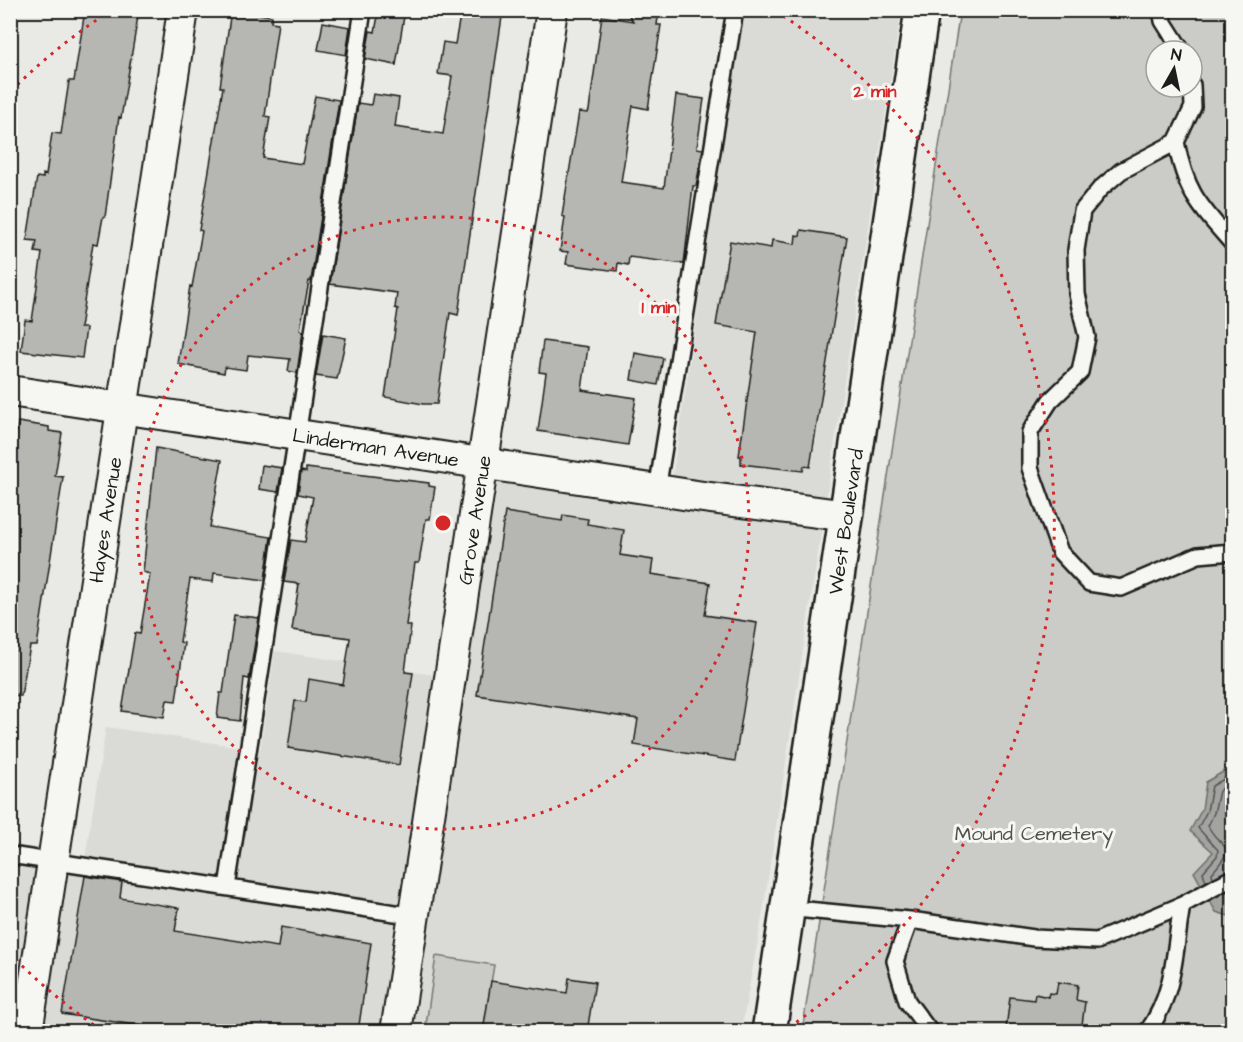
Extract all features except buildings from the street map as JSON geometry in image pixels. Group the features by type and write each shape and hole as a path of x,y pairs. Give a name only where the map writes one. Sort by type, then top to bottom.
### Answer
{"street":[{"name":"Hayes Avenue","path":"27,1032 183,10"},
{"name":"Grove Avenue","path":"396,1032 552,10"},
{"name":"West Boulevard","path":"769,1032 922,10"},
{"name":"Linderman Avenue","path":"10,391 657,490 848,516"}],"lane":[{"path":"227,887 363,10"},
{"path":"657,490 735,10"},
{"path":"1161,10 1162,21 1174,39"},
{"path":"1193,99 1193,107 1176,142 1121,171 1100,189 1082,212 1076,250 1077,294 1087,337 1080,372 1050,401 1030,432 1030,468 1060,552 1089,584 1120,588 1198,555 1233,552"},
{"path":"1176,142 1182,169 1195,200 1233,243"},
{"path":"10,855 415,916"},
{"path":"786,908 909,920 1034,938 1097,941 1182,905 1233,878"},
{"path":"1148,1032 1160,1015 1172,983 1182,905"},
{"path":"909,920 895,961 907,1001 930,1032"}],"shaded area":[{"path":"743,11 901,11 762,918 741,1031 11,1032 11,848 85,859 106,727 260,750 275,651 467,680 498,480 668,505"}],"green space":[{"name":"Mound Cemetery","path":"960,11 1232,11 1232,1031 802,1032"},
{"path":"436,956 494,965 483,1031 425,1032"}],"water":[{"path":"1226,770 1232,777 1232,917 1216,912 1194,872 1213,852 1190,831 1202,809 1206,782"}]}
